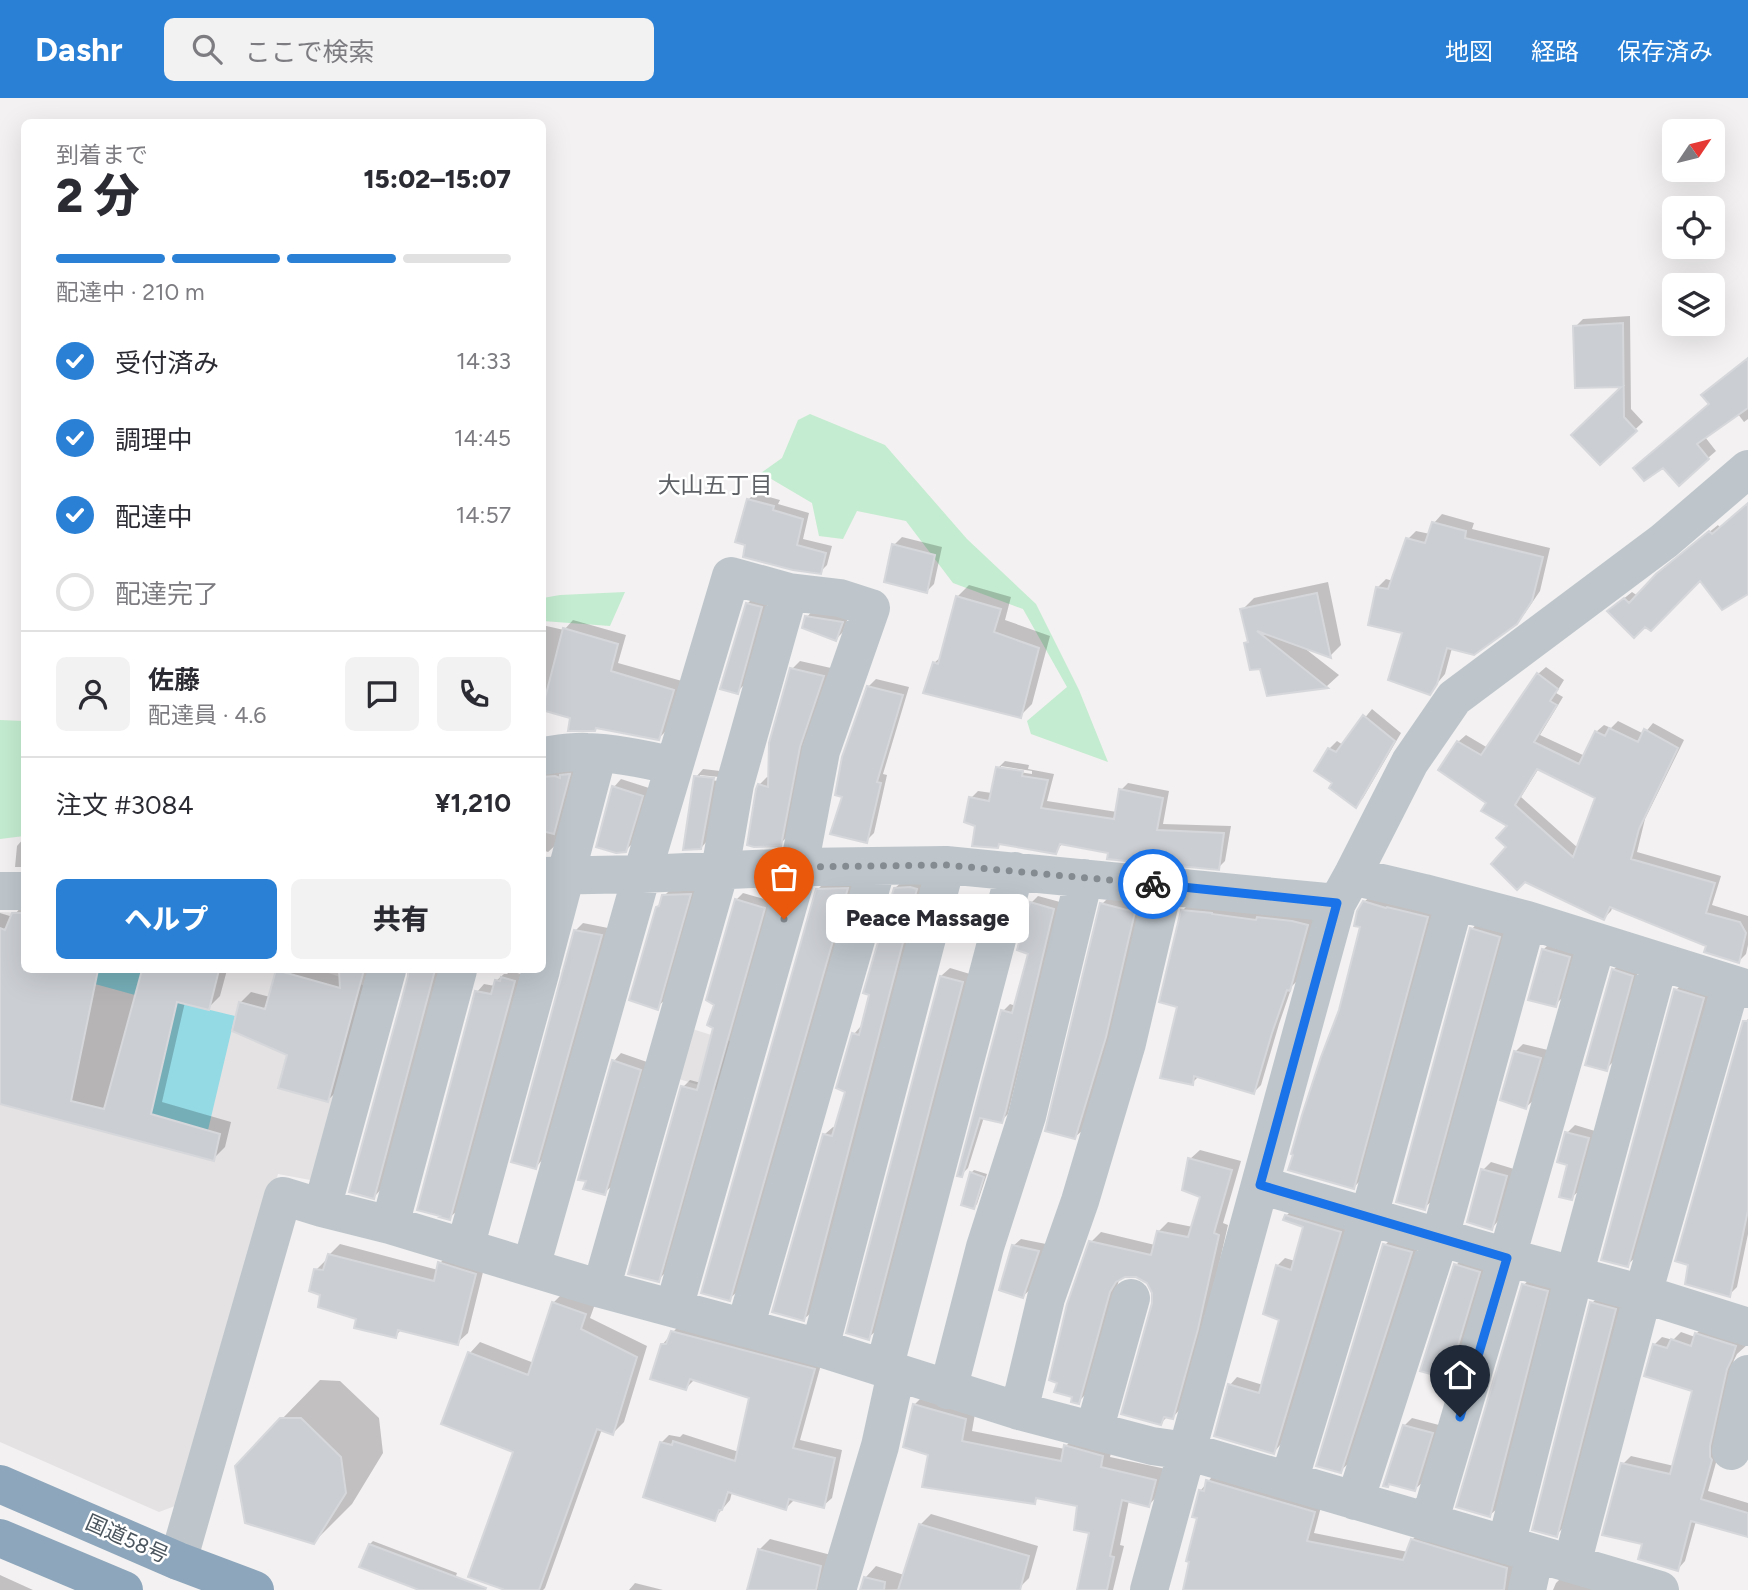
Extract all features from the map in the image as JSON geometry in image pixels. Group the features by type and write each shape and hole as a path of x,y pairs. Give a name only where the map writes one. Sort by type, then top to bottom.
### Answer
{"highway":[{"name":"国道58号","path":"0,1483 178,1561 255,1590"},
{"path":"0,1538 124,1590"}],"street":[{"path":"1149,1590 1260,1185 1345,890 1410,762 1454,698 1664,541 1748,468"},
{"path":"531,1267 642,874 731,576 789,592 840,598 871,608 821,751 799,867 674,1308"},
{"path":"601,1289 720,870 735,784 789,592"},
{"path":"546,756 584,752 627,755 674,766"},
{"path":"546,939 555,876 598,753"},
{"path":"555,876 799,867 946,865 1164,886 1345,890 1455,901 1527,920 1740,987 1643,1294 1572,1563"},
{"path":"820,1349 946,865"},
{"path":"745,1328 877,866"},
{"path":"837,1590 880,1446 890,1371 1015,871"},
{"path":"948,1390 985,1247 1027,1116 1084,878"},
{"path":"1018,1411 1046,1298 1080,1201 1126,1043 1164,886"},
{"path":"0,891 21,891"},
{"path":"1289,1481 1368,1216 1455,901"},
{"path":"1355,1501 1440,1237 1527,920"},
{"path":"1429,1523 1597,942"},
{"path":"1523,1563 1574,1276 1659,962"},
{"path":"322,1208 386,973"},
{"path":"390,1225 457,973"},
{"path":"465,1248 540,973"},
{"path":"1260,1185 1748,1326"},
{"path":"178,1561 283,1196 390,1225 601,1289 820,1349 1018,1411 1152,1446 1187,1451 1289,1481 1429,1523 1523,1563 1572,1563 1660,1590"},
{"path":"1094,1431 1131,1298"},
{"path":"1731,1451 1748,1374"}],"shaded area":[{"path":"0,912 21,913 21,973 328,973 371,988 321,1182 278,1174 175,1506 159,1512 0,1442"},
{"path":"686,1027 743,1045 729,1094 672,1077"}],"green space":[{"path":"810,414 885,445 967,539 1036,604 1079,690 1108,762 1031,734 1027,721 1067,687 1023,609 953,583 906,521 857,511 843,539 819,536 812,503 761,473 782,458 798,420"},
{"path":"625,592 610,626 546,621 546,597"},
{"path":"0,720 21,721 21,836 0,839"}],"water":[{"path":"97,973 141,973 135,995 95,984"},
{"path":"177,1002 235,1016 208,1130 151,1114"}],"building":[{"path":"1623,323 1624,417 1637,431 1600,465 1571,435 1621,387 1575,388 1573,326"},
{"path":"1748,358 1748,408 1697,444 1709,459 1679,486 1663,468 1644,481 1633,468 1709,404 1701,395"},
{"path":"747,499 774,506 773,510 803,519 797,545 826,553 821,574 743,557 745,545 735,542"},
{"path":"1748,503 1748,594 1722,610 1700,581 1651,631 1645,627 1634,638 1607,611 1624,598 1629,603 1656,574 1709,531 1712,534"},
{"path":"1432,522 1466,531 1465,538 1543,557 1532,601 1517,624 1474,655 1447,648 1437,684 1430,695 1388,680 1402,633 1368,625 1376,587 1388,589 1406,538 1425,543"},
{"path":"892,544 935,555 927,593 884,582"},
{"path":"1317,593 1331,658 1257,631 1328,688 1267,696 1260,669 1250,670 1244,643 1248,642 1240,609"},
{"path":"956,596 1001,609 994,632 1039,648 1021,718 923,693 933,662 938,664"},
{"path":"746,603 762,607 738,694 720,689"},
{"path":"805,616 843,622 836,641 802,628"},
{"path":"563,628 618,644 611,671 674,690 659,740 596,728 595,731 568,731 570,718 546,711 546,694"},
{"path":"790,668 824,676 800,747 781,846 754,847 747,845 756,789 758,784 768,787 769,743"},
{"path":"1537,673 1558,689 1550,701 1557,705 1534,742 1579,764 1595,731 1605,736 1609,728 1638,742 1644,729 1678,748 1639,829 1631,859 1715,883 1706,913 1740,922 1746,933 1739,963 1704,952 1706,946 1610,907 1604,920 1525,882 1517,890 1491,864 1506,847 1496,838 1507,826 1481,811 1486,803 1438,770 1457,741 1481,755","holes":["1537,769 1595,798 1573,857 1515,805"]},
{"path":"867,686 903,695 877,782 881,783 867,843 830,834 842,797 835,795 842,757"},
{"path":"1363,715 1395,741 1356,808 1329,788 1332,783 1314,771 1328,748 1336,752"},
{"path":"996,767 1023,771 1022,776 1048,780 1041,808 1114,819 1119,789 1163,798 1157,830 1224,833 1219,870 1107,859 1108,853 1060,844 1056,854 999,844 998,848 972,846 975,826 964,822 969,797 989,801"},
{"path":"570,774 554,834 546,832 546,777 560,778 560,775"},
{"path":"694,776 714,778 701,849 683,850"},
{"path":"612,786 643,796 626,852 616,853 596,847"},
{"path":"848,888 730,1301 701,1293 816,889"},
{"path":"894,888 917,889 804,1321 772,1312 823,1134 832,1136 845,1092 836,1088 852,1033 859,1035 869,995 863,993"},
{"path":"691,894 658,1010 629,1000 656,907 659,906 662,895"},
{"path":"735,899 765,908 659,1282 628,1274 681,1086 697,1090 713,1028 707,1025 714,1005 706,1000"},
{"path":"1363,901 1428,917 1354,1189 1288,1170 1302,1115 1339,1010 1360,927 1354,926 1357,911"},
{"path":"1030,902 1054,909 1006,1110 1002,1123 980,1118 962,1177 957,1176 1001,1010 1012,1013 1028,954 1017,950"},
{"path":"1100,903 1135,912 1106,1037 1075,1139 1045,1131"},
{"path":"1181,910 1308,925 1290,991 1287,990 1254,1094 1194,1076 1193,1085 1160,1078 1177,1007 1159,1002"},
{"path":"12,913 21,913 21,973 97,973 71,1101 104,1109 141,973 218,973 209,1010 177,1002 151,1114 220,1134 214,1161 0,1104 0,928 5,930"},
{"path":"1470,928 1500,937 1425,1210 1396,1202"},
{"path":"574,930 602,935 536,1169 511,1162"},
{"path":"1542,949 1570,957 1556,1007 1528,1000"},
{"path":"1612,969 1633,976 1607,1071 1585,1065"},
{"path":"275,973 287,973 340,988 339,973 363,973 328,1102 278,1088 287,1055 232,1031 239,1002 265,1009"},
{"path":"408,973 434,973 374,1199 349,1192"},
{"path":"940,976 963,982 869,1340 846,1333"},
{"path":"501,977 515,981 450,1220 417,1210 475,991 491,994 495,980 500,981"},
{"path":"1674,989 1704,998 1628,1267 1601,1260"},
{"path":"1743,1021 1748,1021 1748,1210 1730,1297 1685,1284 1688,1265 1675,1261"},
{"path":"1514,1051 1541,1058 1526,1109 1500,1100"},
{"path":"612,1060 641,1070 605,1195 583,1189 586,1181 578,1180"},
{"path":"1565,1132 1589,1138 1572,1200 1559,1197 1567,1165 1557,1162"},
{"path":"1188,1158 1232,1170 1214,1233 1219,1235 1198,1329 1173,1419 1164,1417 1161,1425 1121,1414 1152,1303 1152,1293 1147,1283 1136,1277 1125,1277 1116,1282 1110,1292 1079,1404 1071,1402 1072,1397 1054,1392 1057,1383 1049,1380 1067,1304 1089,1241 1151,1255 1157,1231 1188,1237 1200,1197 1182,1190"},
{"path":"1481,1169 1507,1176 1492,1230 1467,1222"},
{"path":"970,1172 984,1177 974,1209 961,1205"},
{"path":"1285,1215 1341,1232 1274,1454 1214,1436 1228,1384 1259,1393 1279,1320 1263,1314 1276,1265 1291,1270 1303,1227 1283,1220"},
{"path":"1383,1244 1412,1252 1341,1473 1316,1466"},
{"path":"1012,1245 1039,1251 1023,1298 999,1290"},
{"path":"328,1254 434,1281 438,1262 476,1274 458,1345 398,1330 396,1338 354,1328 356,1319 318,1307 320,1295 309,1291 314,1269 323,1270"},
{"path":"1454,1264 1480,1272 1448,1379 1420,1371"},
{"path":"1522,1284 1548,1291 1490,1517 1456,1507"},
{"path":"552,1302 586,1314 581,1329 637,1357 613,1435 597,1429 539,1590 505,1590 468,1577 513,1452 441,1424 468,1352 528,1375"},
{"path":"1590,1302 1616,1309 1557,1537 1532,1530"},
{"path":"671,1331 815,1369 793,1448 835,1458 824,1508 789,1499 786,1510 728,1492 715,1521 643,1497 660,1442 672,1445 673,1441 735,1461 749,1398 690,1379 686,1390 650,1379 661,1344 666,1344"},
{"path":"1695,1333 1736,1346 1727,1369 1710,1446 1712,1460 1701,1499 1748,1513 1748,1537 1691,1521 1678,1571 1638,1559 1642,1544 1602,1535 1621,1463 1670,1474 1692,1391 1644,1376 1653,1344 1667,1348 1671,1339 1691,1346"},
{"path":"913,1404 966,1419 962,1441 1061,1461 1064,1445 1103,1456 1101,1467 1156,1480 1149,1507 1122,1500 1110,1556 1114,1557 1107,1590 1077,1590 1089,1533 1074,1530 1077,1506 1036,1498 1035,1504 922,1487 928,1455 903,1447"},
{"path":"280,1418 301,1418 341,1457 346,1493 314,1544 245,1523 235,1466"},
{"path":"1403,1425 1433,1433 1415,1491 1389,1484 1388,1487 1383,1486"},
{"path":"1206,1480 1315,1512 1307,1541 1403,1560 1411,1539 1507,1568 1504,1590 1183,1590 1189,1562 1186,1561 1197,1518 1192,1517 1199,1490 1204,1491"},
{"path":"919,1524 1029,1556 1020,1590 898,1590"},
{"path":"369,1544 486,1588 419,1590 359,1567"},
{"path":"758,1549 821,1566 816,1590 747,1590"},
{"path":"864,1577 885,1582 884,1590 860,1590"}],"way so far":[{"path":"784,919 799,867 946,865 1153,884"}],"place":[{"name":"Peace Massage","path":"784,919"}],"district":[{"name":"大山五丁目","path":"715,485"}],"route":[{"path":"1153,884 1337,903 1260,1185 1507,1258 1460,1417"}]}
